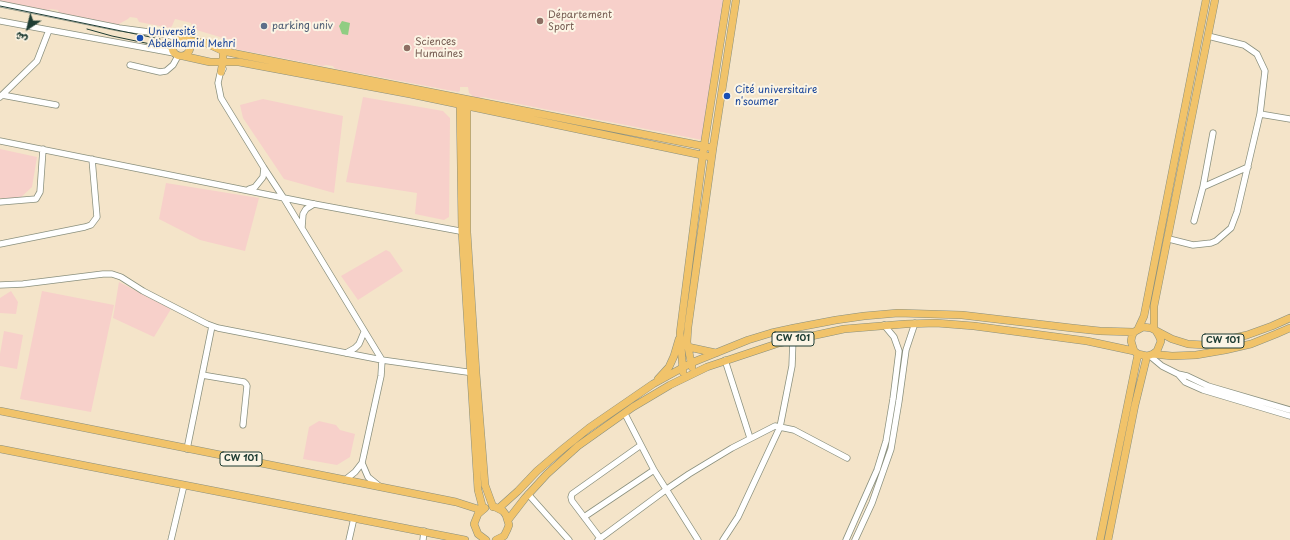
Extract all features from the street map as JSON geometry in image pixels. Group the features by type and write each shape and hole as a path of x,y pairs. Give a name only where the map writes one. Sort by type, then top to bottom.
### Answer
{"main road":[{"path":"653,384 669,367 674,356 680,334 704,146 727,0"},
{"path":"684,378 683,368 685,344 736,0"},
{"path":"1100,540 1136,353 1130,341 1144,316 1206,0"},
{"path":"1155,330 1154,306 1215,0"},
{"path":"712,157 464,103 223,51 206,43 182,38 178,38 174,41 172,46 178,55 215,62 232,61 464,103 704,146 713,148"},
{"path":"178,55 188,53 190,48 186,40"},
{"path":"220,73 223,61 223,51"},
{"path":"464,103 464,232 473,373 478,490 482,509"},
{"path":"692,243 700,244"},
{"name":"CW 101","path":"496,507 518,491 537,471 589,428 653,384 691,363 748,340 794,328 864,316 898,313 962,315 1100,331 1136,330"},
{"name":"CW 101","path":"1155,330 1172,339 1188,344 1205,344 1247,335 1290,318"},
{"name":"CW 101","path":"508,520 528,494 547,474 578,446 670,385 726,360 793,339 844,329 884,325 936,323 982,327 1087,341 1136,353"},
{"path":"1108,540 1135,405 1150,356 1157,351 1160,341 1160,336 1155,330 1146,327 1136,330"},
{"name":"CW 101","path":"1150,356 1196,355 1225,350 1250,344 1290,328"},
{"path":"680,334 685,344 694,374"},
{"path":"685,344 716,353"},
{"path":"1136,353 1150,356"},
{"path":"473,373 485,484 496,507 503,511 508,520 504,538 496,540"},
{"name":"CW 101","path":"0,411 456,502 482,509"},
{"path":"0,449 465,540"},
{"path":"486,540 478,534 474,524 482,509 496,507"}],"street":[{"path":"0,4 119,28 164,34 178,38"},
{"path":"0,21 178,55 173,65 166,71 160,72 130,65"},
{"path":"1,96 37,62 49,30"},
{"path":"1168,239 1193,245 1211,242 1216,241 1231,228 1237,212 1260,114 1265,71 1257,54 1244,45 1208,36"},
{"path":"220,73 232,61"},
{"path":"215,62 220,73 218,88 221,98 382,360 381,376 362,463 355,472 345,480"},
{"path":"1,96 56,105"},
{"path":"1260,114 1290,119"},
{"path":"1194,220 1203,187 1213,133"},
{"path":"0,140 314,204 464,232"},
{"path":"0,202 36,199 40,192 43,149"},
{"path":"0,244 91,225 96,217 92,159"},
{"path":"1203,187 1248,167"},
{"path":"246,190 255,187 263,177 264,168"},
{"path":"302,229 303,214 306,209 314,204"},
{"path":"0,285 23,284 112,274 121,277 144,291 212,326 382,360 473,373"},
{"path":"846,540 877,470 893,416 906,350 915,324"},
{"path":"855,540 872,503 891,448 899,352 894,337 884,325"},
{"path":"187,449 212,326"},
{"path":"346,353 355,348 364,332"},
{"path":"723,540 738,517 780,427 792,366 793,339"},
{"path":"1150,356 1162,366 1208,386 1290,410"},
{"path":"726,360 750,438"},
{"path":"1178,374 1185,382 1203,390 1290,416"},
{"path":"202,375 244,382 246,384 243,425"},
{"path":"625,414 654,470 698,540"},
{"path":"641,445 572,494 572,501 599,539 667,489 702,466 750,438 775,426 794,430 847,458"},
{"path":"362,463 368,477 381,487"},
{"path":"584,517 654,470"},
{"path":"171,540 184,485"},
{"path":"528,494 569,540"},
{"path":"349,540 354,518"},
{"path":"423,540 424,532"}],"shaded area":[{"path":"0,0 729,0 709,137 702,140 483,97 474,97 469,93 468,87 460,87 460,91 458,92 337,69 333,66 323,66 230,48 220,37 193,29 191,23 175,19 170,28 139,22 137,18 130,17 117,25 60,15 58,10 50,9 46,13 0,4"},
{"path":"363,97 443,111 450,118 449,217 444,220 415,214 417,193 346,182"},
{"path":"263,99 343,116 334,193 284,179 243,118 240,105"},
{"path":"0,149 37,157 32,187 18,200 0,198"},
{"path":"166,183 259,198 245,251 200,240 159,219"},
{"path":"386,250 390,252 403,271 358,300 341,276"},
{"path":"119,282 171,309 154,337 113,318"},
{"path":"11,291 18,302 16,314 0,313 0,298"},
{"path":"42,291 114,305 91,412 20,399"},
{"path":"4,331 23,335 17,369 0,366 0,354"},
{"path":"319,421 336,425 340,430 355,434 350,457 337,465 303,459 309,427"}],"green space":[{"path":"342,21 350,23 348,35 342,34 339,26"}],"tram line":[{"path":"0,6 160,39"},
{"path":"87,29 160,46"}],"place":[{"name":"Département Sport","path":"540,21"},
{"name":"parking univ","path":"264,26"},
{"name":"Université Abdelhamid Mehri","path":"140,38"},
{"name":"Sciences Humaines","path":"407,48"},
{"name":"Cité universitaire n'soumer","path":"727,96"}]}
